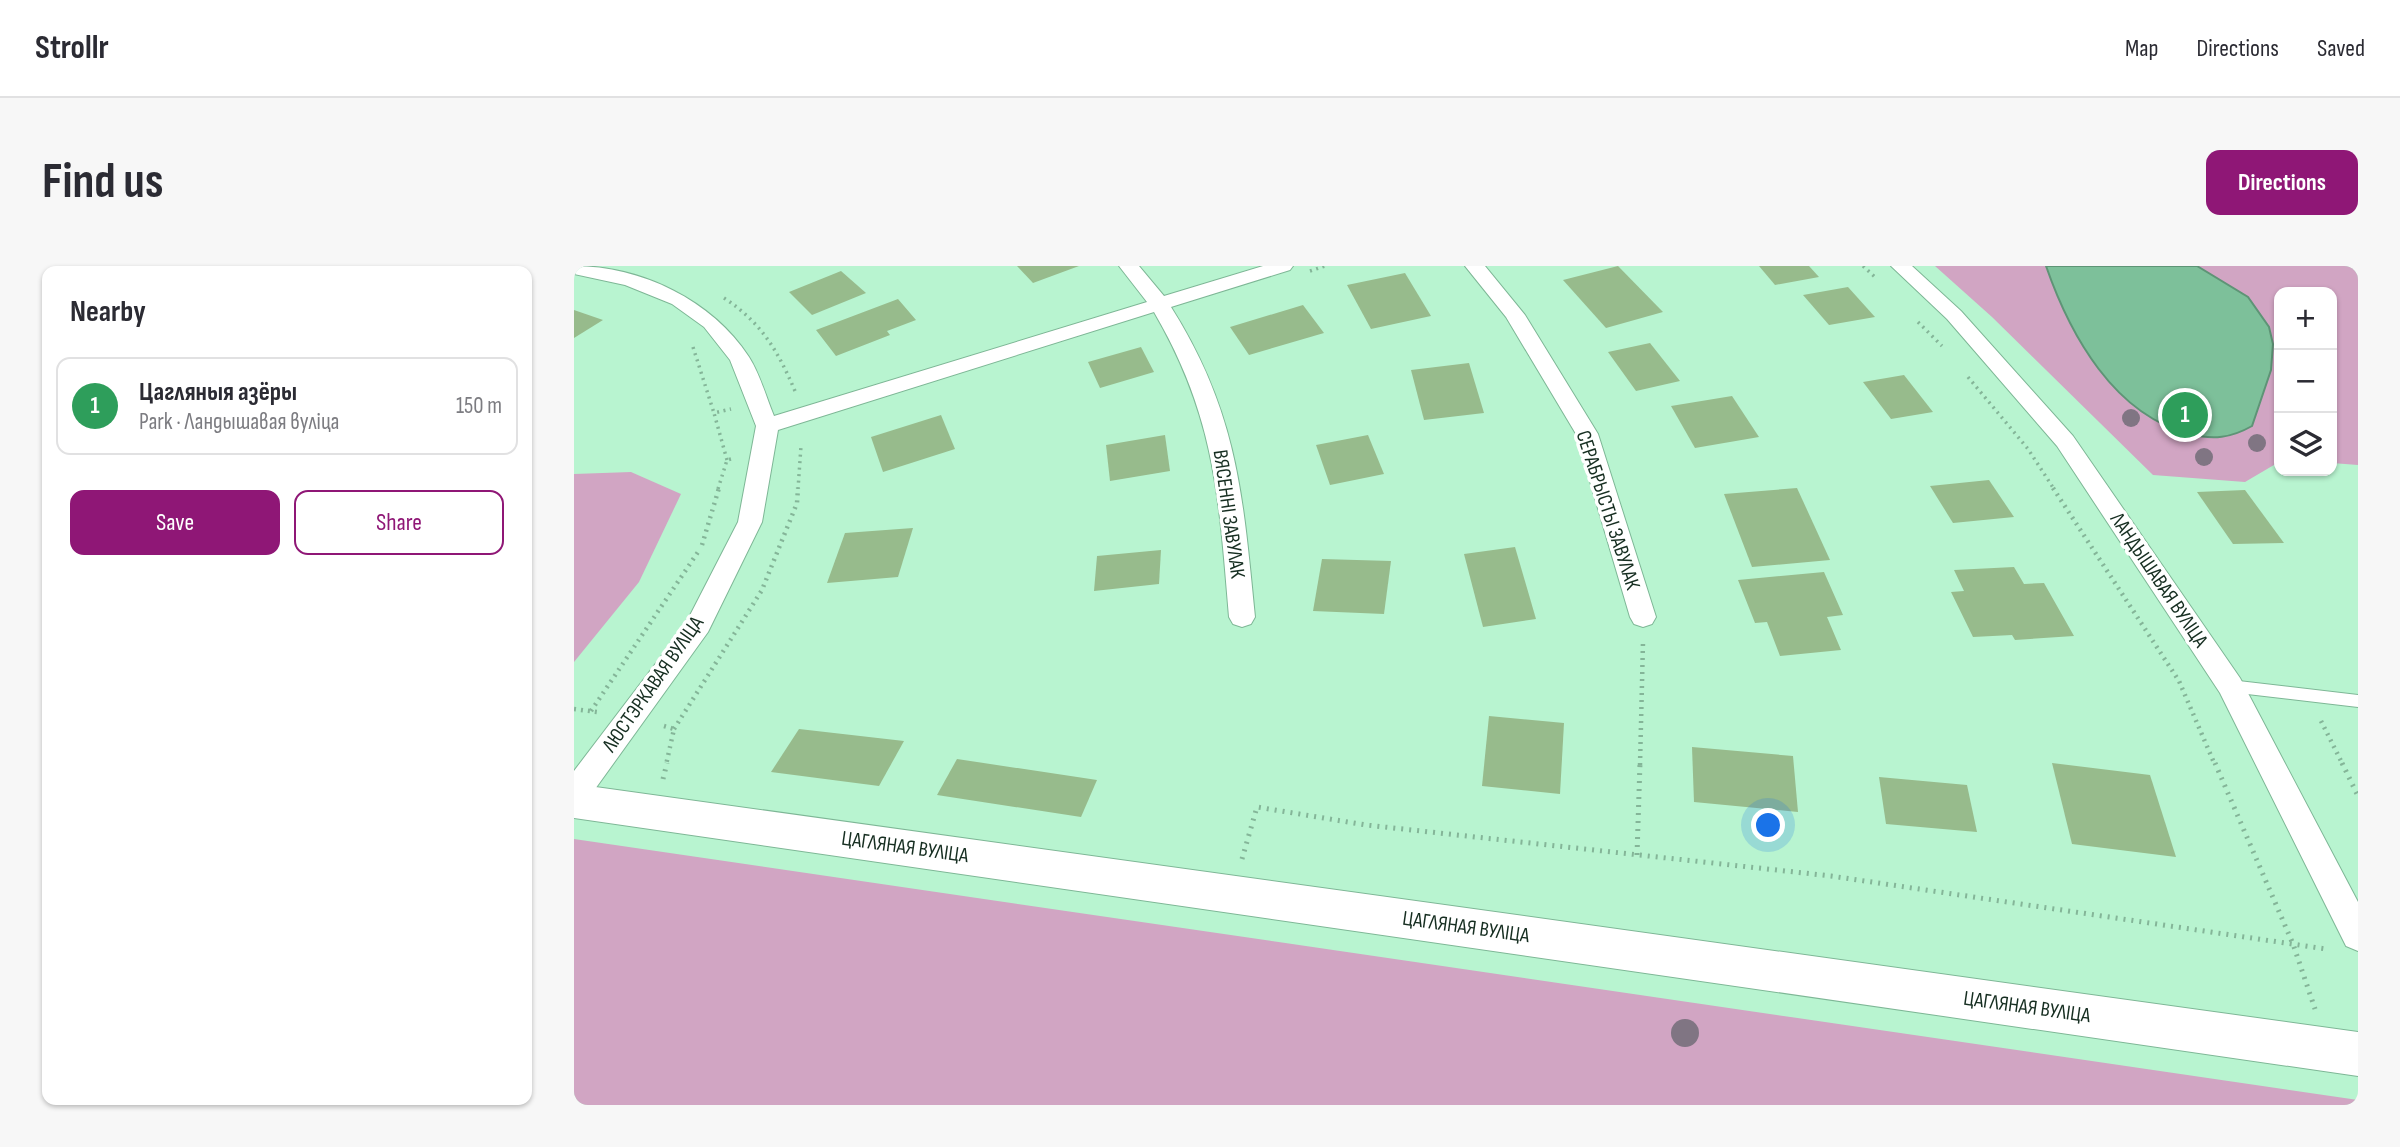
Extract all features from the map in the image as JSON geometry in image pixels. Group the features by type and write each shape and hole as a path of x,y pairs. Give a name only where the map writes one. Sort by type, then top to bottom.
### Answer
{"street":[{"name":"ВЯСЕННІ ЗАВУЛАК","path":"1129,266 1160,304 1205,393 1226,466 1242,617"},
{"path":"574,268 631,281 679,300 711,323 740,359 768,426 1283,266"},
{"name":"СЕРАБРЫСТЫ ЗАВУЛАК","path":"1475,266 1515,315 1587,434 1643,617"},
{"name":"ЛАНДЫШАВАЯ ВУЛІЦА","path":"1902,266 1954,315 2065,441 2230,686 2358,935"},
{"name":"ЛЮСТЭРКАВАЯ ВУЛІЦА","path":"574,794 695,632 750,522 768,426"},
{"name":"ЦАГЛЯНАЯ ВУЛІЦА","path":"574,800 2343,1052"}],"lane":[{"path":"2230,686 2358,701"}],"path":[{"path":"1863,266 1884,287"},
{"path":"1911,315 1947,352"},
{"path":"693,345 714,413"},
{"path":"1964,372 2028,449 2179,681 2343,1052"},
{"path":"592,711 701,548 727,460 801,446 822,429 817,410"},
{"path":"1637,855 1643,617"},
{"path":"2302,695 2318,715 2358,796"},
{"path":"574,709 632,717 674,729 662,783 675,785"},
{"path":"1238,871 1257,807 1366,825 1831,876 2332,950"}],"shaded area":[{"path":"1935,266 2358,266 2358,465 2337,463 2337,287 2274,287 2274,465 2245,482 2153,475 1992,317"},
{"path":"2046,266 2197,266 2248,297 2269,327 2273,344 2271,370 2252,426 2229,435 2198,436 2163,424 2139,409 2117,391 2098,369 2068,319"},
{"path":"631,472 681,494 639,582 574,662 574,474"},
{"path":"574,839 2358,1100 2358,1105 574,1105"}],"building":[{"path":"1017,266 1079,266 1033,283"},
{"path":"1618,266 1663,312 1606,328 1563,280"},
{"path":"1759,266 1809,266 1819,277 1775,285"},
{"path":"841,271 866,293 812,315 789,292"},
{"path":"1405,273 1431,316 1371,329 1347,285"},
{"path":"1848,287 1875,317 1829,325 1803,295"},
{"path":"898,299 916,320 887,331 890,335 836,356 816,330"},
{"path":"1303,305 1324,333 1249,355 1230,327"},
{"path":"574,310 603,320 574,338"},
{"path":"1650,343 1680,381 1636,391 1608,352"},
{"path":"1141,347 1154,372 1100,388 1088,362"},
{"path":"1469,363 1484,413 1424,420 1411,370"},
{"path":"1904,375 1933,412 1891,419 1863,382"},
{"path":"1732,396 1759,437 1695,448 1671,406"},
{"path":"941,415 955,449 883,472 871,437"},
{"path":"1165,435 1170,471 1110,481 1106,445"},
{"path":"1368,435 1384,474 1330,485 1316,445"},
{"path":"1989,480 2014,517 1953,523 1930,486"},
{"path":"1797,488 1830,560 1752,567 1724,494"},
{"path":"2245,490 2284,543 2233,544 2197,492"},
{"path":"913,528 898,577 827,583 845,533"},
{"path":"1515,547 1536,619 1483,627 1464,554"},
{"path":"1161,550 1159,584 1094,591 1097,556"},
{"path":"1322,559 1391,561 1384,614 1313,611"},
{"path":"2014,567 2024,584 2044,583 2074,636 2015,640 2012,635 1973,637 1951,592 1964,591 1954,570"},
{"path":"1824,572 1843,615 1827,617 1841,650 1780,656 1767,622 1755,623 1738,580"},
{"path":"1489,716 1564,723 1560,794 1482,786"},
{"path":"799,729 904,741 879,786 771,772"},
{"path":"1692,747 1793,756 1798,812 1694,802"},
{"path":"957,759 1097,780 1081,817 937,795"},
{"path":"2052,763 2150,775 2176,857 2072,844"},
{"path":"1879,777 1967,785 1977,832 1886,824"}],"place":[{"name":"Цагляныя азёры","path":"2185,415"}]}
